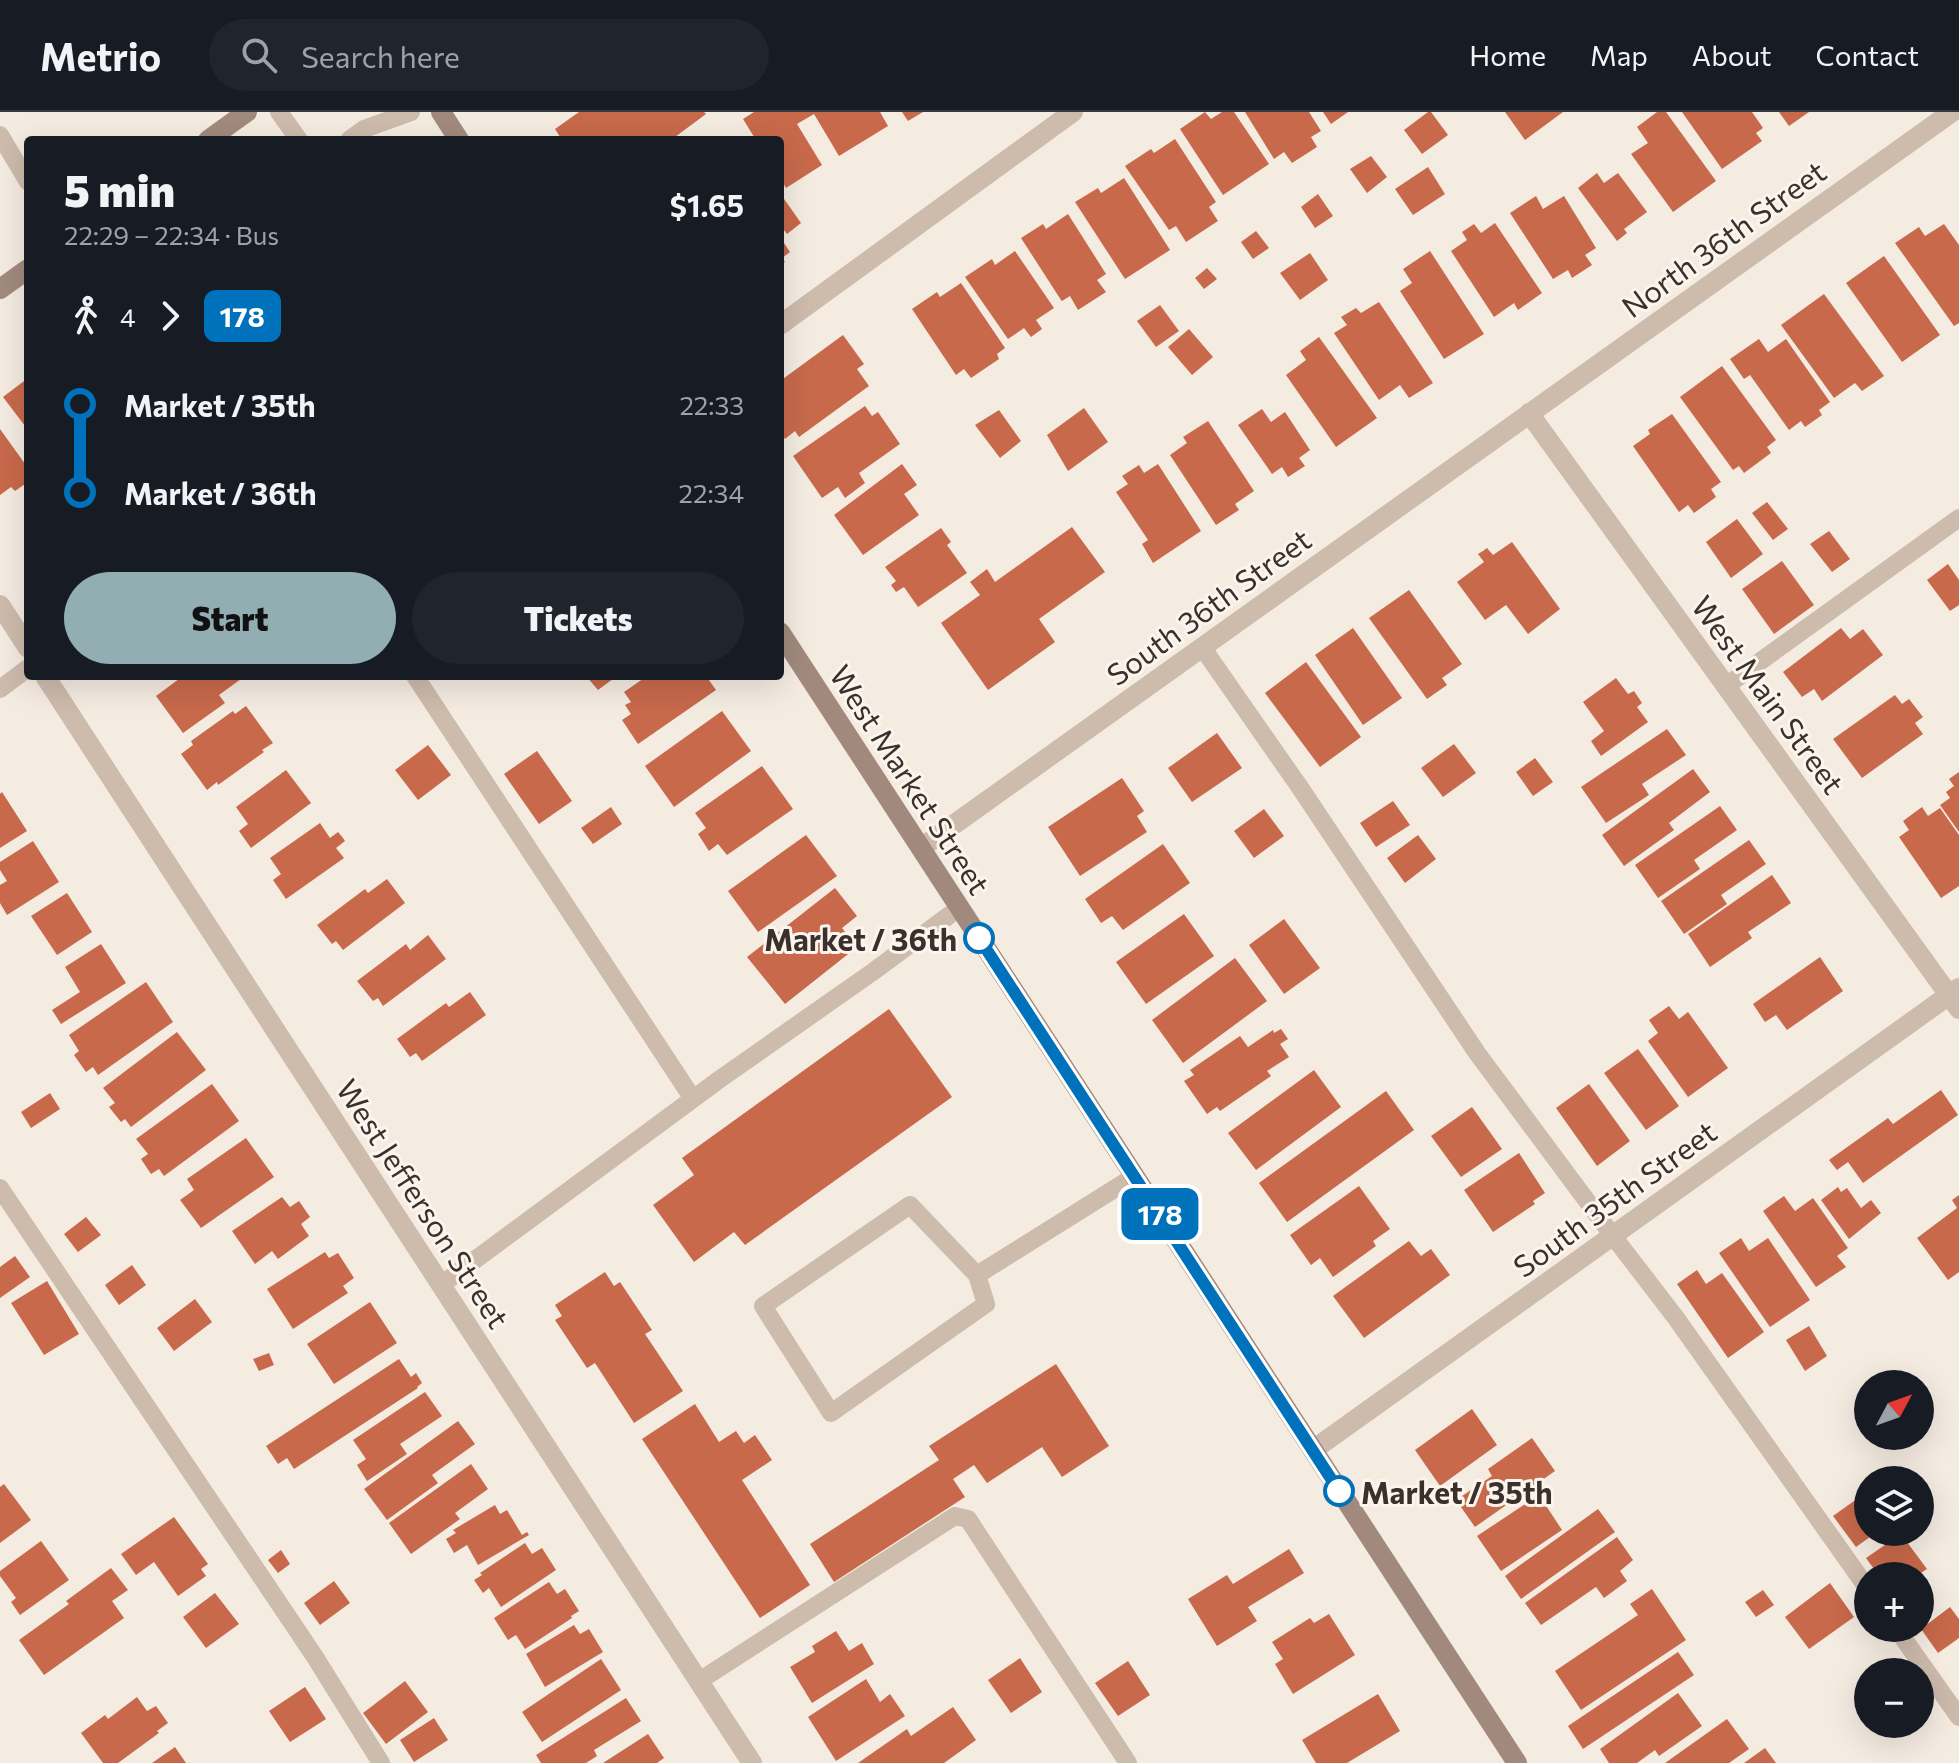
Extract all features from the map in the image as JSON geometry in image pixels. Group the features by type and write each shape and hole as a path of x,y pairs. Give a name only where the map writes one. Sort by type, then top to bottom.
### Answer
{"street":[{"path":"214,136 247,112"},
{"path":"441,112 456,136"},
{"path":"784,322 1073,112"},
{"name":"North 36th Street","path":"1529,413 1952,112"},
{"path":"0,289 24,272"},
{"name":"South 36th Street","path":"921,848 1529,413"},
{"name":"West Main Street","path":"1529,413 1956,997"},
{"path":"0,605 24,642"},
{"name":"West Market Street","path":"784,638 1517,1763"},
{"name":"West Jefferson Street","path":"48,680 752,1763"},
{"name":"South 35th Street","path":"1313,1450 1956,997"}],"lane":[{"path":"279,112 296,136"},
{"path":"360,136 411,112"},
{"path":"0,135 24,175"},
{"path":"1726,686 1959,518"},
{"path":"1202,647 1477,1053 1676,1318 1854,1569"},
{"path":"0,689 24,671"},
{"path":"418,680 693,1099"},
{"path":"441,1285 959,908"},
{"path":"977,1275 1135,1176"},
{"path":"0,1188 315,1657 381,1763"},
{"path":"910,1205 977,1275 986,1304 831,1413 763,1306 910,1205"},
{"path":"699,1681 955,1516 968,1519 1128,1763"},
{"path":"1906,1642 1959,1717"}],"building":[{"path":"579,112 706,114 676,136 559,136 555,129"},
{"path":"754,112 880,112 888,126 839,156 814,114 797,124 822,165 786,188 784,136 754,136 743,119"},
{"path":"902,112 923,112 908,121"},
{"path":"1205,112 1211,119 1222,112 1234,112 1269,164 1223,195 1180,129"},
{"path":"1245,112 1309,112 1321,131 1311,137 1317,147 1292,163 1284,152 1274,159"},
{"path":"1323,112 1348,112 1331,124"},
{"path":"1428,112 1448,135 1422,154 1404,130"},
{"path":"1505,112 1563,112 1525,140"},
{"path":"1657,112 1666,112 1716,181 1673,212 1631,154 1648,143 1637,127"},
{"path":"1682,112 1752,112 1763,128 1756,133 1762,141 1722,169"},
{"path":"1779,112 1809,112 1789,126"},
{"path":"1175,139 1216,202 1209,207 1218,221 1186,242 1176,226 1169,230 1125,166 1151,149 1154,153"},
{"path":"1371,156 1387,177 1367,193 1350,169"},
{"path":"1428,167 1445,194 1413,215 1395,189"},
{"path":"1597,173 1604,183 1618,173 1647,212 1624,229 1627,233 1617,241 1578,188"},
{"path":"1124,178 1170,250 1125,279 1075,202 1098,188 1101,193"},
{"path":"1318,194 1333,216 1315,228 1301,207"},
{"path":"1536,196 1543,209 1564,196 1596,248 1585,255 1592,265 1572,278 1568,270 1553,279 1510,213"},
{"path":"784,199 801,223 787,234 784,230"},
{"path":"1068,214 1106,274 1097,280 1106,292 1078,310 1070,296 1061,300 1021,238 1043,224 1046,229"},
{"path":"1495,223 1542,293 1518,310 1514,303 1494,317 1451,251 1467,240 1462,232 1474,224 1481,233"},
{"path":"1944,224 1959,245 1959,323 1954,326 1895,243 1919,227 1925,236"},
{"path":"1256,231 1269,248 1253,259 1241,242"},
{"path":"784,243 790,252 784,256"},
{"path":"1015,251 1054,308 1036,320 1042,329 1031,337 1024,328 1008,339 965,277 992,259 995,265"},
{"path":"1430,251 1484,334 1444,359 1400,291 1412,283 1403,269"},
{"path":"1310,253 1328,280 1300,300 1280,273"},
{"path":"1884,256 1940,335 1902,362 1846,283"},
{"path":"1207,268 1217,279 1204,289 1195,278"},
{"path":"961,283 1005,348 997,354 999,359 971,378 964,369 956,375 912,309 937,292 940,297"},
{"path":"1824,294 1884,376 1862,391 1855,383 1834,398 1781,325"},
{"path":"1379,302 1433,383 1409,398 1400,385 1379,400 1334,333 1347,325 1341,317 1356,308 1361,313"},
{"path":"1160,305 1179,331 1156,347 1137,321"},
{"path":"1189,329 1213,357 1192,375 1168,347"},
{"path":"843,335 864,364 857,369 869,386 799,437 795,431 785,439 784,378"},
{"path":"1319,337 1377,418 1336,447 1286,375 1306,360 1300,351"},
{"path":"1759,339 1768,352 1786,339 1830,402 1819,410 1822,415 1805,427 1801,421 1789,430 1750,375 1744,379 1730,359"},
{"path":"1722,366 1776,440 1767,447 1771,453 1744,473 1739,466 1733,470 1680,397"},
{"path":"24,381 24,425 3,397"},
{"path":"865,406 872,416 878,412 900,444 859,473 865,483 845,498 838,487 822,498 793,456"},
{"path":"1084,408 1108,442 1068,471 1047,435"},
{"path":"1262,409 1271,422 1285,412 1310,450 1299,458 1305,466 1288,477 1282,467 1272,474 1238,425"},
{"path":"999,410 1021,441 1000,458 975,425"},
{"path":"1672,414 1721,482 1711,489 1716,497 1694,513 1688,505 1679,512 1633,446 1650,434 1648,430"},
{"path":"1208,421 1254,491 1235,504 1239,510 1216,525 1170,455 1187,443 1183,437"},
{"path":"0,429 24,462 24,485 15,491 11,487 0,495"},
{"path":"902,464 917,485 904,494 919,515 863,555 834,515"},
{"path":"1158,464 1201,531 1153,563 1142,544 1148,540 1116,492 1128,484 1122,476 1139,465 1144,473"},
{"path":"1767,502 1788,529 1773,540 1752,513"},
{"path":"1737,519 1763,554 1731,578 1706,542"},
{"path":"1072,527 1105,572 1039,619 1055,642 988,690 941,623 980,595 970,582 987,569 995,582"},
{"path":"941,528 951,542 947,545 967,573 918,607 904,587 896,592 891,585 896,581 885,567"},
{"path":"1829,531 1850,559 1832,572 1810,544"},
{"path":"1512,542 1560,609 1528,634 1506,605 1485,620 1457,582 1484,562 1478,554 1487,548 1493,555"},
{"path":"1782,561 1814,605 1774,634 1742,589"},
{"path":"1948,564 1959,580 1959,605 1950,611 1927,580"},
{"path":"1409,590 1462,664 1442,678 1447,685 1427,699 1369,618"},
{"path":"1353,628 1402,698 1363,725 1315,655"},
{"path":"1841,628 1850,639 1863,629 1883,655 1822,701 1814,689 1802,697 1783,672"},
{"path":"1306,662 1361,737 1320,767 1265,693"},
{"path":"1616,678 1628,694 1634,691 1642,703 1637,707 1648,722 1601,756 1591,741 1604,731 1583,702"},
{"path":"178,680 240,680 219,695 225,703 183,733 156,696"},
{"path":"589,680 612,680 598,690"},
{"path":"641,680 709,680 716,690 638,744 622,720 631,714 625,705 631,702 624,692"},
{"path":"1895,695 1902,704 1909,699 1923,717 1915,723 1923,734 1862,778 1833,739"},
{"path":"246,706 273,743 207,790 181,754 193,745 191,741 233,711 235,714"},
{"path":"722,711 751,751 674,807 645,766"},
{"path":"1667,729 1686,755 1642,784 1649,795 1606,823 1581,787"},
{"path":"1217,733 1242,768 1192,802 1168,768"},
{"path":"1454,744 1476,773 1443,797 1421,768"},
{"path":"428,745 451,775 418,800 395,770"},
{"path":"537,751 572,801 539,824 504,774"},
{"path":"1535,758 1553,782 1533,796 1516,772"},
{"path":"762,766 793,809 727,855 718,844 709,851 698,834 706,828 695,813"},
{"path":"1693,769 1710,792 1669,823 1674,830 1624,866 1602,835"},
{"path":"286,770 311,803 251,848 239,831 248,824 236,807"},
{"path":"1959,772 1959,832 1940,805 1950,798 1946,792 1954,786 1949,779"},
{"path":"1122,778 1144,811 1137,816 1147,832 1080,876 1048,827"},
{"path":"2,792 27,831 0,848 0,794"},
{"path":"1393,801 1410,825 1376,847 1360,823"},
{"path":"1720,806 1737,830 1694,860 1700,869 1658,898 1635,865"},
{"path":"611,807 622,824 593,844 581,828"},
{"path":"1922,807 1928,816 1940,808 1959,835 1959,886 1941,898 1899,837 1909,830 1903,821"},
{"path":"1264,809 1284,836 1254,858 1234,831"},
{"path":"320,823 330,838 338,832 343,838 345,841 336,848 344,858 286,899 273,880 281,874 270,858"},
{"path":"806,835 837,876 758,932 728,891"},
{"path":"1418,835 1436,859 1405,883 1387,858"},
{"path":"1749,840 1766,864 1721,895 1727,904 1684,934 1661,901"},
{"path":"33,841 59,882 7,915 0,903 0,885 7,881 0,870 0,862"},
{"path":"1163,844 1190,883 1123,930 1112,916 1101,923 1085,899"},
{"path":"1772,875 1791,903 1748,932 1752,938 1710,967 1688,934"},
{"path":"387,879 405,903 343,950 336,941 332,944 317,925 365,889 368,893"},
{"path":"835,888 857,916 842,928 857,947 785,1004 747,957"},
{"path":"67,893 92,932 57,955 31,916"},
{"path":"1184,914 1214,956 1146,1004 1116,962"},
{"path":"1284,919 1320,968 1284,994 1249,945"},
{"path":"428,935 446,959 383,1006 378,998 373,1001 357,981 406,944 410,950"},
{"path":"101,944 126,983 61,1024 52,1010 80,992 65,967"},
{"path":"1820,957 1843,991 1787,1030 1776,1015 1765,1022 1753,1004"},
{"path":"1235,958 1267,1001 1183,1063 1152,1020"},
{"path":"146,982 173,1022 98,1075 93,1067 86,1072 74,1055 79,1051 69,1035"},
{"path":"470,992 486,1015 422,1061 416,1053 410,1057 397,1039 446,1003 449,1007"},
{"path":"1669,1006 1679,1019 1688,1012 1728,1068 1688,1097 1648,1041 1658,1033 1649,1020"},
{"path":"889,1009 952,1097 745,1245 734,1232 694,1262 653,1205 694,1175 682,1158"},
{"path":"1281,1029 1288,1039 1280,1044 1289,1057 1267,1071 1271,1076 1220,1111 1217,1107 1207,1114 1184,1081 1194,1075 1190,1070 1240,1036 1248,1047 1273,1030 1274,1033"},
{"path":"177,1032 206,1070 131,1127 125,1119 121,1122 109,1107 115,1103 103,1088"},
{"path":"1638,1049 1679,1106 1646,1130 1604,1073"},
{"path":"1314,1070 1341,1107 1256,1170 1228,1133"},
{"path":"212,1084 239,1121 164,1176 159,1169 151,1174 141,1159 148,1154 136,1139"},
{"path":"1589,1084 1630,1141 1597,1166 1556,1108"},
{"path":"1941,1090 1958,1115 1863,1183 1848,1162 1837,1170 1829,1160 1888,1118 1893,1124"},
{"path":"1386,1091 1414,1130 1287,1222 1259,1183"},
{"path":"50,1093 60,1109 31,1128 21,1112"},
{"path":"1472,1107 1502,1149 1461,1177 1431,1136"},
{"path":"246,1138 274,1177 201,1228 180,1200 194,1190 187,1179"},
{"path":"1519,1153 1545,1193 1533,1201 1535,1204 1493,1232 1464,1190"},
{"path":"1359,1186 1390,1229 1373,1241 1376,1246 1333,1277 1320,1258 1311,1265 1290,1235"},
{"path":"1838,1187 1841,1192 1847,1188 1861,1208 1871,1200 1881,1213 1849,1239 1821,1200"},
{"path":"1959,1195 1959,1272 1948,1280 1917,1238 1957,1208 1952,1200"},
{"path":"1784,1196 1795,1211 1813,1198 1848,1248 1837,1256 1846,1267 1816,1287 1763,1211"},
{"path":"282,1197 290,1207 299,1201 310,1217 301,1224 309,1236 278,1259 272,1251 255,1264 232,1231"},
{"path":"86,1217 101,1235 78,1252 64,1234"},
{"path":"1741,1238 1749,1251 1768,1238 1810,1300 1770,1327 1719,1253"},
{"path":"1409,1241 1421,1256 1431,1249 1450,1275 1364,1338 1333,1296"},
{"path":"325,1252 329,1258 338,1253 354,1278 343,1286 348,1293 293,1329 267,1289"},
{"path":"15,1256 30,1277 0,1298 0,1267"},
{"path":"132,1265 146,1285 119,1305 105,1285"},
{"path":"1697,1270 1706,1284 1722,1273 1764,1332 1728,1358 1677,1284"},
{"path":"605,1272 614,1286 620,1282 652,1330 645,1334 683,1391 634,1423 595,1363 587,1368 555,1320 562,1316 555,1305"},
{"path":"47,1281 79,1334 44,1355 11,1303"},
{"path":"195,1299 212,1322 174,1351 157,1328"},
{"path":"370,1302 397,1343 334,1384 307,1344"},
{"path":"1809,1326 1827,1356 1805,1371 1786,1340"},
{"path":"269,1353 274,1365 259,1371 253,1359"},
{"path":"399,1359 411,1377 416,1373 422,1383 418,1388 294,1469 287,1458 278,1464 266,1446"},
{"path":"1056,1364 1109,1446 1062,1477 1042,1447 987,1483 974,1465 953,1479 965,1497 834,1582 810,1544 939,1460 929,1446"},
{"path":"425,1392 442,1416 400,1444 407,1454 367,1481 357,1465 366,1459 353,1440"},
{"path":"695,1404 719,1442 736,1431 744,1443 755,1435 772,1460 742,1480 810,1585 760,1618 642,1439"},
{"path":"1472,1409 1497,1445 1440,1486 1415,1450"},
{"path":"458,1421 475,1444 432,1475 438,1483 387,1520 364,1489"},
{"path":"1532,1438 1555,1471 1475,1527 1456,1500 1492,1476 1488,1469"},
{"path":"471,1464 488,1489 455,1513 460,1519 411,1554 389,1523"},
{"path":"4,1484 31,1520 0,1543 0,1487"},
{"path":"1539,1495 1562,1530 1501,1571 1477,1536"},
{"path":"1854,1501 1854,1544 1833,1516"},
{"path":"495,1505 500,1514 507,1510 522,1535 527,1532 529,1535 478,1565 467,1545 454,1553 446,1539 456,1533 453,1530"},
{"path":"1598,1509 1615,1532 1521,1599 1505,1576"},
{"path":"174,1517 208,1564 201,1569 206,1576 178,1596 154,1562 136,1575 121,1554"},
{"path":"1617,1537 1633,1560 1620,1571 1627,1581 1604,1598 1596,1587 1541,1625 1525,1603"},
{"path":"41,1541 69,1580 20,1615 11,1602 16,1598 0,1576 0,1571"},
{"path":"525,1543 532,1554 542,1548 556,1570 501,1607 489,1588 483,1593 474,1580"},
{"path":"1884,1546 1910,1546 1922,1562 1869,1562 1866,1558"},
{"path":"1289,1549 1304,1573 1248,1607 1257,1621 1217,1646 1188,1599 1227,1575 1233,1584"},
{"path":"281,1550 290,1564 278,1573 268,1560"},
{"path":"111,1568 128,1590 112,1601 124,1618 44,1675 19,1640 69,1604 66,1601"},
{"path":"334,1581 350,1603 320,1625 304,1603"},
{"path":"549,1582 557,1594 565,1589 579,1611 525,1649 516,1635 508,1640 494,1618"},
{"path":"1830,1583 1854,1617 1809,1649 1785,1617"},
{"path":"1652,1589 1686,1640 1581,1710 1555,1671 1638,1615 1630,1604"},
{"path":"1763,1590 1774,1605 1756,1617 1745,1602"},
{"path":"215,1593 239,1624 206,1648 183,1617"},
{"path":"1950,1607 1959,1619 1959,1638 1938,1653 1930,1642 1934,1642 1934,1619"},
{"path":"1329,1614 1355,1655 1293,1694 1275,1664 1283,1659 1272,1642 1310,1618 1314,1623"},
{"path":"574,1625 580,1634 589,1629 603,1652 545,1687 526,1654"},
{"path":"836,1631 849,1651 862,1643 874,1664 812,1703 790,1667 815,1652 812,1646"},
{"path":"1678,1652 1694,1675 1583,1749 1568,1726"},
{"path":"1020,1658 1042,1692 1011,1713 988,1680"},
{"path":"601,1659 621,1690 542,1742 522,1712"},
{"path":"1128,1661 1150,1695 1118,1716 1095,1683"},
{"path":"866,1679 880,1702 890,1694 905,1716 836,1761 808,1717"},
{"path":"405,1681 428,1712 386,1744 363,1713"},
{"path":"305,1687 326,1719 290,1742 269,1711"},
{"path":"1678,1693 1702,1726 1659,1756 1655,1750 1637,1763 1609,1763 1600,1749"},
{"path":"1378,1694 1400,1731 1347,1763 1316,1763 1302,1740"},
{"path":"137,1697 147,1711 156,1706 168,1723 118,1763 103,1763 81,1733 105,1715 108,1719"},
{"path":"626,1698 641,1721 594,1750 597,1756 586,1763 541,1763 536,1755"},
{"path":"953,1707 976,1740 944,1763 858,1763 907,1729 911,1736"},
{"path":"434,1718 448,1740 414,1762 400,1740"},
{"path":"1727,1719 1749,1749 1729,1763 1665,1763"},
{"path":"648,1734 664,1758 657,1763 603,1763"},
{"path":"175,1747 186,1763 152,1763"},
{"path":"1765,1748 1776,1763 1744,1763"}],"bus line":[{"name":"178","path":"979,938 1339,1491"}],"place":[{"name":"Market / 36th","path":"979,938"},
{"name":"Market / 35th","path":"1339,1491"}]}
